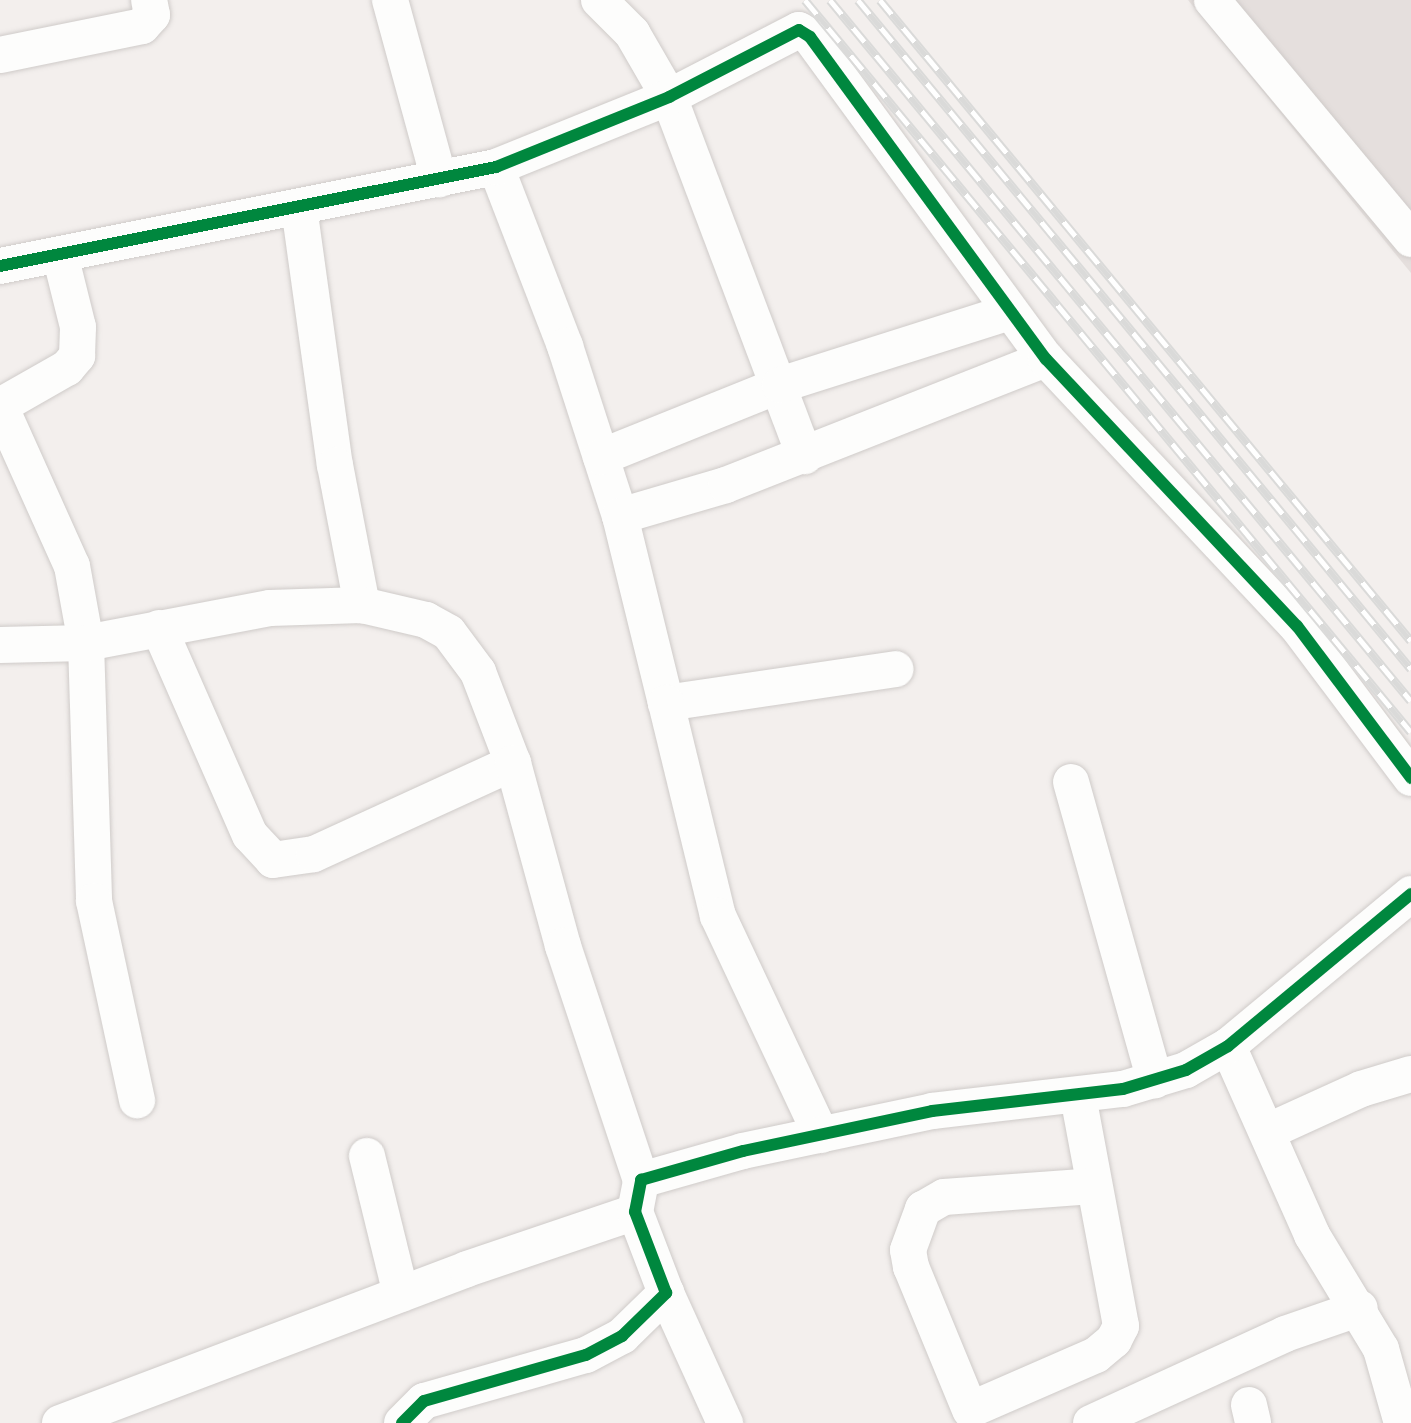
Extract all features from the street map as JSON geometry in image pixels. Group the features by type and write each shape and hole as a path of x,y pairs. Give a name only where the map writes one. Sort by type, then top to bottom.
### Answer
{"street":[{"path":"0,55 142,26 152,15 149,0"},
{"path":"390,0 439,179"},
{"path":"599,0 632,33 669,97 805,456"},
{"path":"1212,0 1411,239"},
{"path":"0,266 496,167 669,97 799,30 810,37 1046,359 1297,626 1411,778"},
{"path":"496,167 620,516 718,916 821,1135"},
{"path":"299,207 335,465 362,605"},
{"path":"60,255 78,327 77,356 67,368 0,406 64,539 86,643 94,901 137,1100"},
{"path":"601,457 780,385 1010,312"},
{"path":"620,516 805,456 1046,359"},
{"path":"0,645 86,643 270,608 362,605 426,620 449,633 478,672 513,763 563,946 666,1293 725,1423"},
{"path":"159,628 250,835 273,860 314,854 513,763"},
{"path":"666,703 896,669"},
{"path":"1071,782 1155,1080"},
{"path":"76,1421 401,1294 638,1196 821,1135 984,1102 1078,1096 1155,1080 1228,1046 1411,894"},
{"path":"1228,1046 1323,1256 1360,1308 1381,1349 1402,1423"},
{"path":"1269,1131 1361,1089 1411,1074"},
{"path":"1078,1096 1121,1326 1114,1340 1096,1355 956,1416 908,1250 923,1209 944,1197 1093,1186"},
{"path":"367,1156 401,1294"},
{"path":"402,1423 424,1401 586,1355 622,1336 666,1293"},
{"path":"1091,1423 1285,1334 1360,1308"}],"shaded area":[{"path":"1188,0 1411,0 1411,273"}],"railway":[{"path":"805,0 1411,732"},
{"path":"830,0 1411,701"},
{"path":"858,0 1411,669"},
{"path":"880,0 1411,641"}],"cycle path":[{"path":"0,266 496,167 669,97 799,30 810,37 1046,359 1297,626 1411,778"},
{"path":"402,1423 424,1401 586,1355 622,1336 666,1293 635,1212 641,1180 743,1151 932,1111 1123,1089 1186,1070 1228,1046 1411,894"}]}
